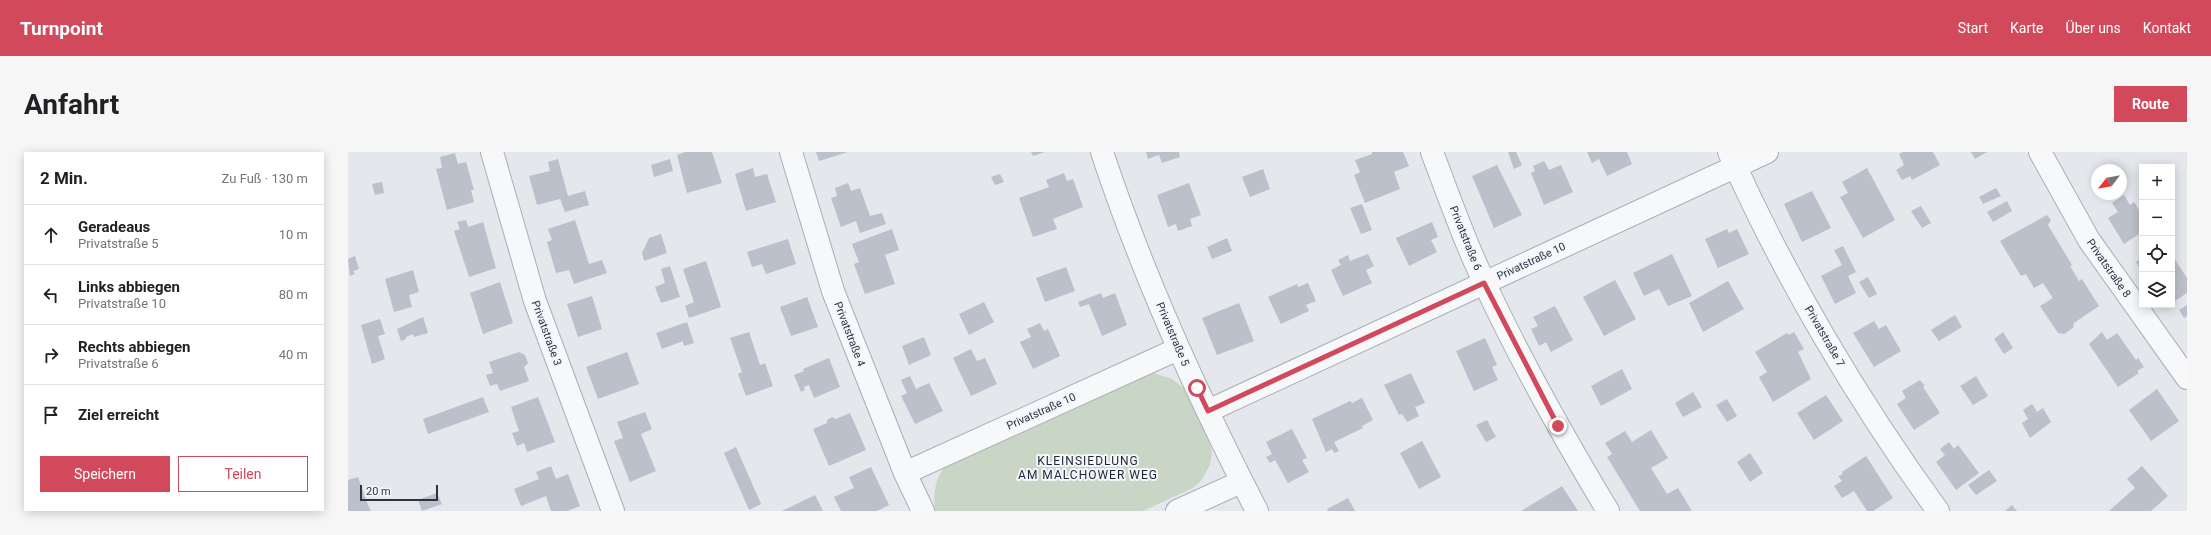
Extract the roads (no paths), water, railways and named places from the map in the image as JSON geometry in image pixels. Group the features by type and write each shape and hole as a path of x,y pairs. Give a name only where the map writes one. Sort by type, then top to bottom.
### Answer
{"street":[{"name":"Privatstraße 3","path":"492,152 535,301 613,511"},
{"name":"Privatstraße 4","path":"791,152 833,291 905,473 924,511"},
{"name":"Privatstraße 5","path":"1102,152 1119,204 1178,349 1241,482 1257,511"},
{"name":"Privatstraße 6","path":"1432,152 1484,283 1558,426 1608,511"},
{"name":"Privatstraße 10","path":"1208,411 1484,283 1732,159 1767,152"},
{"name":"Privatstraße 8","path":"2040,152 2089,240 2187,378"},
{"name":"Privatstraße 7","path":"1732,159 1777,250 1859,396 1904,464 1938,511"},
{"name":"Privatstraße 10","path":"905,473 1178,349"},
{"path":"1177,511 1241,482"}],"district":[{"name":"KLEINSIEDLUNG AM MALCHOWER WEG","path":"1088,468"}]}
